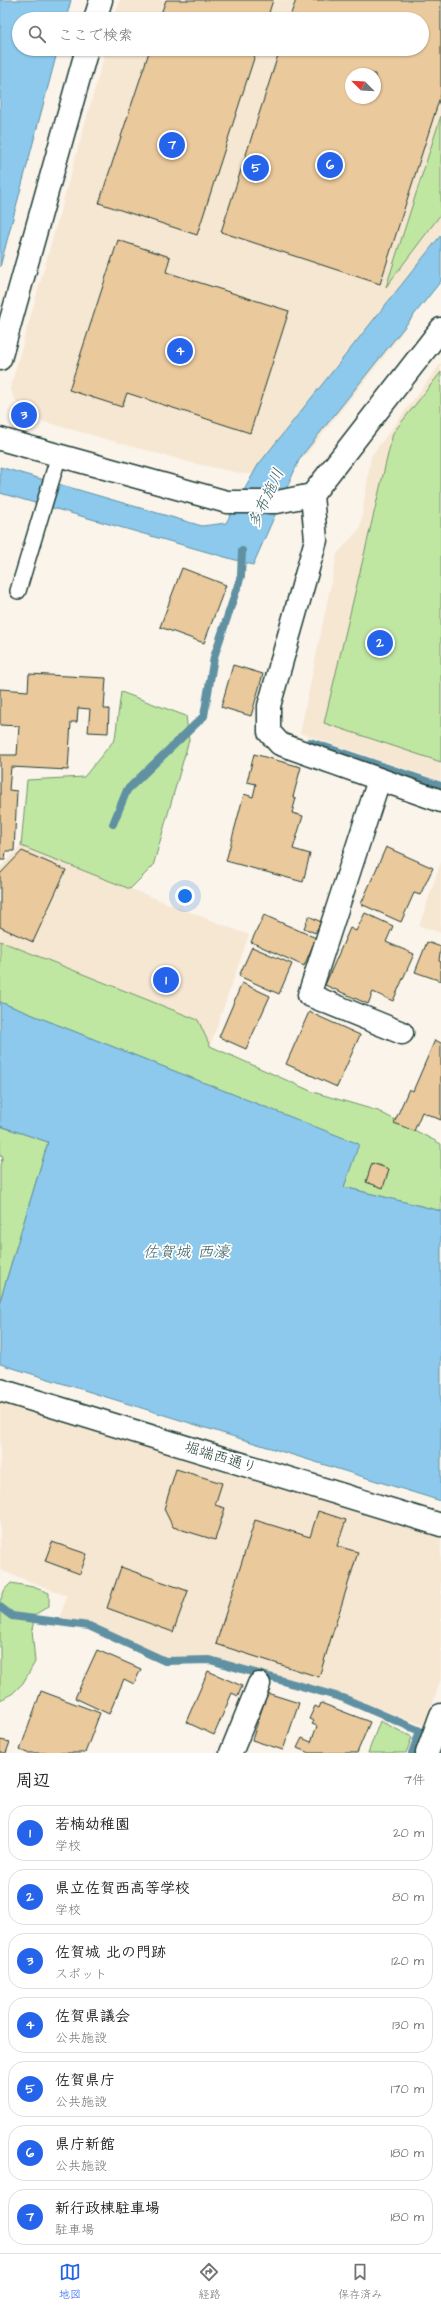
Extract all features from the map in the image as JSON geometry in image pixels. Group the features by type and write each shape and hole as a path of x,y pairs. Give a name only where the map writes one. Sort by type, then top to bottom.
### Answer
{"street":[{"path":"97,12 100,0"},
{"path":"0,359 85,56"},
{"path":"0,439 56,464 227,502 277,502 312,495 441,328"},
{"path":"312,495 316,540 269,706 269,732 280,744 441,801"},
{"path":"379,780 310,995 402,1033"},
{"name":"堀端西通り","path":"0,1390 441,1525"},
{"path":"231,1753 259,1684"},
{"path":"427,1753 441,1715"}],"lane":[{"path":"18,591 56,464"}],"shaded area":[{"path":"120,0 441,0 441,280 383,358 304,457 289,467 258,474 243,474 188,462 34,419 22,413 10,389 104,56 429,56 429,12 116,12"},
{"path":"441,363 441,781 300,733 337,554 360,528 371,456"},
{"path":"21,846 249,935 210,1046 198,1020 0,941 0,868"},
{"path":"441,862 441,933 419,926"},
{"path":"0,1402 441,1538 441,1679 425,1726 342,1696 210,1658 167,1659 89,1624 59,1620 67,1596 0,1570"}],"green space":[{"path":"441,116 441,214 386,287"},
{"path":"441,372 441,762 324,723 393,433"},
{"path":"121,692 186,716 189,740 153,866 130,889 21,846 27,780 84,777 115,739"},
{"path":"0,941 198,1020 210,1046 313,1092 378,1111 441,1144 441,1211 344,1187 358,1144 0,1002"},
{"path":"0,1126 48,1142 0,1301 0,1165 3,1156 0,1155"},
{"path":"11,1583 33,1587 49,1593 49,1606 36,1614 32,1629 35,1662 23,1683 12,1694 0,1700 0,1601 5,1589"},
{"path":"380,1721 412,1737 406,1753 368,1753"}],"water":[{"path":"0,0 71,0 68,12 12,12 12,56 56,56 0,267"},
{"name":"多布施川","path":"441,235 441,281 300,458 253,565 0,493 0,467 202,526 226,523 258,465"},
{"name":"佐賀城 西濠","path":"0,1002 359,1144 344,1187 441,1211 441,1501 0,1364 0,1301 48,1142 0,1126"}],"building":[{"path":"166,0 273,0 269,12 162,12"},
{"path":"296,0 441,0 441,94 380,284 221,232 278,56 429,56 429,12 292,12"},
{"path":"148,56 255,56 197,235 99,203"},
{"path":"118,240 170,257 166,272 289,311 250,433 127,393 122,407 69,390"},
{"path":"182,568 226,585 204,643 160,627"},
{"path":"233,665 263,674 251,716 221,707"},
{"path":"29,674 106,678 104,709 109,709 108,733 88,732 90,709 78,708 77,722 71,722 68,770 11,767 9,790 17,791 14,851 6,851 5,860 0,860 0,755 17,755 19,726 0,725 0,689 28,691"},
{"path":"254,754 301,767 293,797 296,798 292,813 303,816 293,849 310,854 303,882 226,861 244,794 253,797 256,784 247,782"},
{"path":"386,847 433,868 420,895 414,893 401,922 361,904"},
{"path":"22,851 66,870 33,942 0,927 0,874"},
{"path":"365,913 393,926 386,942 414,954 393,1001 373,992 368,1004 325,985 350,928 356,931"},
{"path":"264,915 316,938 304,966 251,942"},
{"path":"309,916 321,922 315,933 304,928"},
{"path":"427,942 441,947 439,961 441,962 441,981 415,972"},
{"path":"252,947 292,964 279,994 239,976"},
{"path":"242,983 270,996 246,1049 219,1037"},
{"path":"309,1012 360,1035 337,1087 286,1064"},
{"path":"435,1040 441,1043 441,1120 422,1112 414,1131 394,1123 409,1089 413,1091"},
{"path":"372,1163 389,1169 383,1188 366,1182"},
{"path":"176,1469 222,1483 215,1505 225,1508 215,1540 173,1527 164,1509"},
{"path":"318,1511 346,1520 337,1546 358,1552 319,1677 216,1644 255,1520 310,1537"},
{"path":"52,1542 87,1554 80,1574 45,1561"},
{"path":"121,1567 188,1591 173,1632 107,1608"},
{"path":"97,1650 141,1669 134,1684 124,1679 109,1714 75,1698"},
{"path":"208,1671 242,1686 238,1696 232,1693 214,1735 186,1722"},
{"path":"41,1691 100,1713 85,1753 27,1753 20,1750"},
{"path":"267,1693 299,1703 283,1750 252,1740"},
{"path":"321,1703 370,1722 357,1753 309,1753 297,1748 302,1738 311,1742 317,1726 312,1724 314,1721 309,1719 315,1706 319,1708"},
{"path":"0,1740 10,1742 6,1753 0,1753"}],"waterway":[{"path":"113,824 127,790 204,716 214,657 241,576 242,551"},
{"path":"310,742 441,786"},
{"path":"0,1607 12,1616 89,1626 165,1661 210,1660 343,1698 420,1731 412,1753"}],"place":[{"name":"新行政棟駐車場","path":"172,145"},
{"name":"県庁新館","path":"330,165"},
{"name":"佐賀県庁","path":"256,168"},
{"name":"佐賀県議会","path":"180,351"},
{"name":"佐賀城 北の門跡","path":"24,415"},
{"name":"県立佐賀西高等学校","path":"380,643"},
{"name":"若楠幼稚園","path":"166,980"}]}
